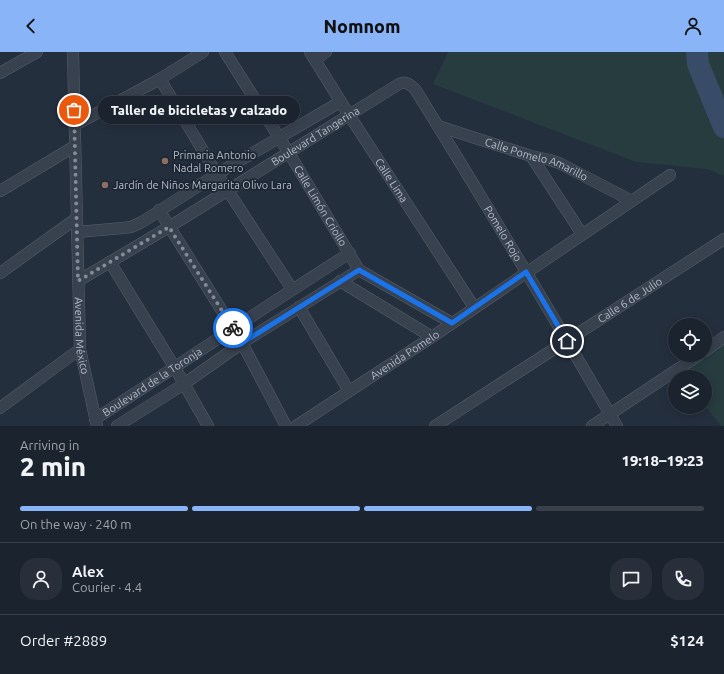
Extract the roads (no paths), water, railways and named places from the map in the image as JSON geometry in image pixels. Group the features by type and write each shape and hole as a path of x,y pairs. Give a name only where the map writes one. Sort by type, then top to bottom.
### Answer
{"street":[{"path":"0,73 37,52"},
{"name":"Avenida México","path":"73,52 80,350 96,423"},
{"path":"75,125 160,79 204,52"},
{"name":"Calle Limón Criollo","path":"225,52 289,153 359,270"},
{"path":"312,56 326,52"},
{"name":"Calle Lima","path":"312,56 340,102 474,307"},
{"path":"160,79 217,174 292,289"},
{"name":"Boulevard Tangerina","path":"78,281 169,227 399,84 404,82 410,84"},
{"name":"Pomelo Rojo","path":"410,84 415,89 438,126 617,426"},
{"name":"Boulevard Tangerina","path":"77,232 131,227 217,174 340,102"},
{"name":"Calle Pomelo Amarillo","path":"438,126 531,156 559,163 632,201"},
{"path":"0,191 75,146"},
{"path":"531,156 582,234"},
{"name":"Avenida Pomelo","path":"296,426 432,337 670,175"},
{"path":"159,210 242,343 286,426"},
{"path":"0,273 77,218"},
{"name":"Calle 6 de Julio","path":"435,426 724,239"},
{"name":"Boulevard de la Toronja","path":"96,423 233,328 350,253"},
{"path":"110,262 175,368 208,426"},
{"path":"359,270 452,323"},
{"name":"Boulevard de la Toronja","path":"123,425 242,343 359,270"},
{"path":"340,281 432,337"},
{"path":"299,307 349,391"},
{"path":"712,346 724,337"},
{"path":"0,408 80,350"},
{"path":"592,426 688,362"}],"waterway":[{"path":"697,52 698,64 724,127"}],"place":[{"name":"Taller de bicicletas y calzado","path":"74,110"},
{"name":"Primaria Antonio Nadal Romero","path":"165,161"},
{"name":"Jardín de Niños Margarita Olivo Lara","path":"105,185"}]}
